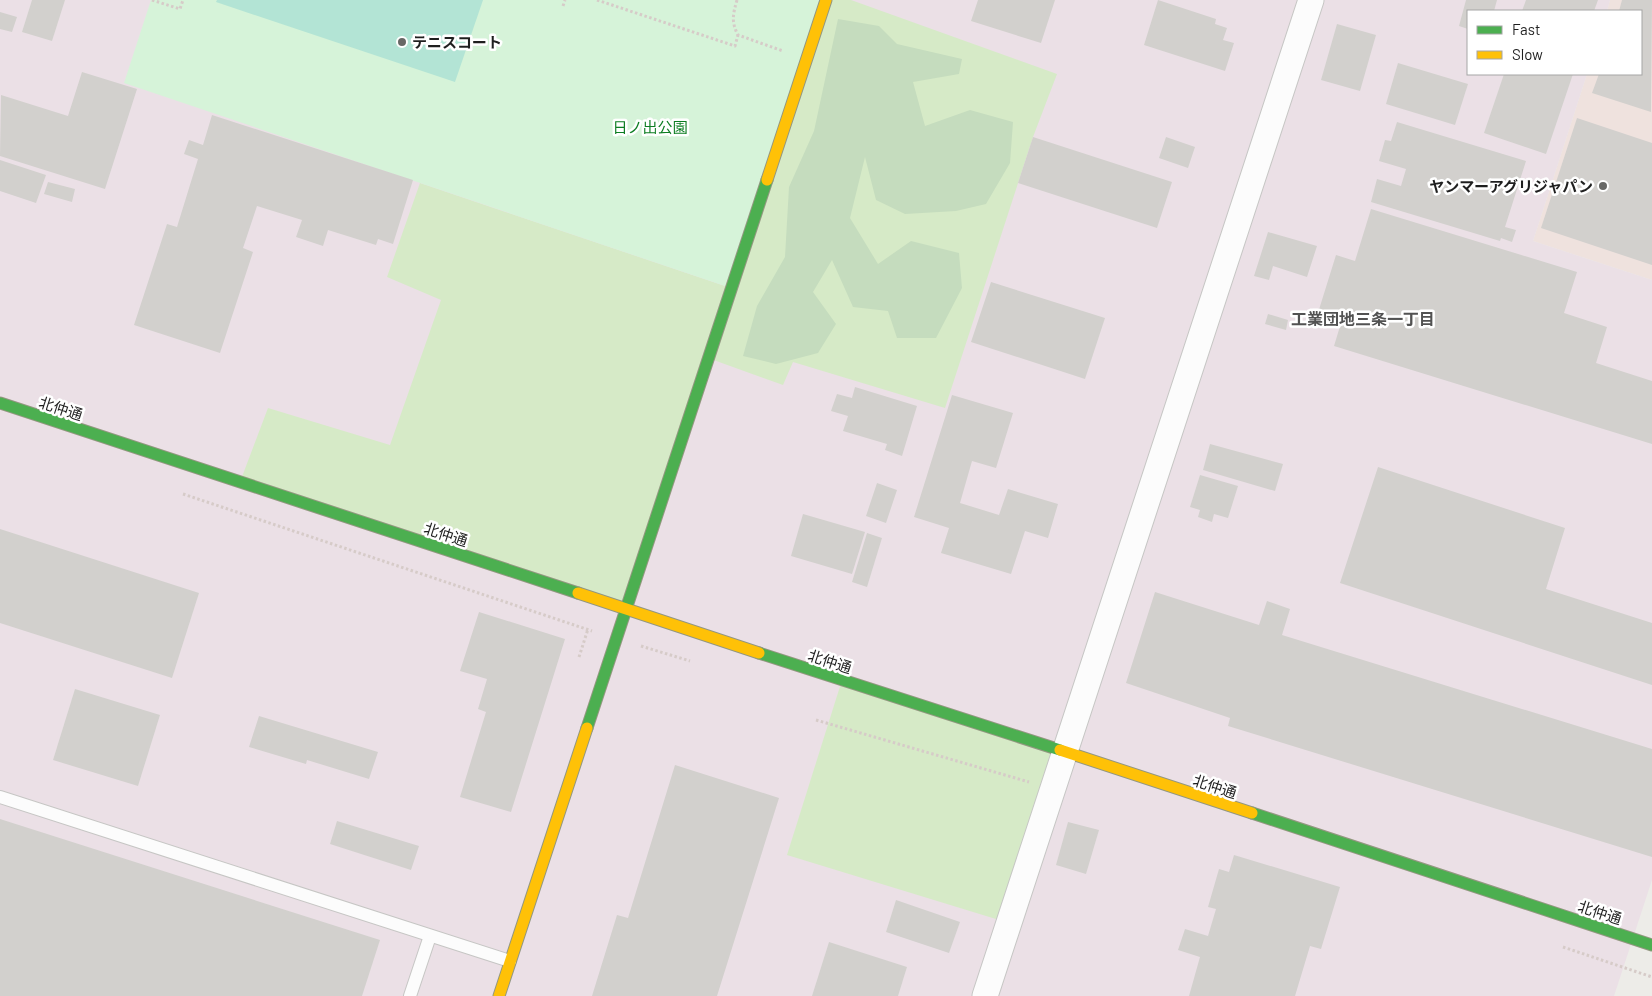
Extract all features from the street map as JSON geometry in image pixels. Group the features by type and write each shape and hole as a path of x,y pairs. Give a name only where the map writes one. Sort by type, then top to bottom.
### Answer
{"street":[{"path":"498,996 826,0"},
{"path":"985,996 1312,0"},
{"name":"北仲通","path":"0,403 1652,945"}],"lane":[{"path":"0,797 510,961"},
{"path":"410,996 430,936"}],"path":[{"path":"152,0 180,9 183,0"},
{"path":"563,6 565,0"},
{"path":"597,0 735,46 738,35"},
{"path":"737,0 732,15 733,26 738,35 807,59"},
{"path":"786,57 789,47"},
{"path":"816,720 1053,789"}],"shaded area":[{"path":"0,0 1610,0 1607,10 1467,10 1467,75 1587,75 1533,241 1652,280 1652,880 1614,996 0,996"},
{"name":"ヤンマーアグリジャパン","path":"1610,0 1652,0 1652,280 1533,241 1587,75 1642,75 1642,10 1607,10"}],"green space":[{"name":"日ノ出公園","path":"151,0 826,0 731,288 124,83"},
{"name":"テニスコート","path":"217,0 483,0 455,82 216,2"},
{"path":"826,0 851,0 1057,74 1033,137 945,408 793,362 783,385 708,358 626,609 240,482 268,408 390,445 441,300 387,277 420,183 731,288"},
{"path":"838,19 879,26 897,44 962,59 959,74 913,82 925,126 970,110 1013,122 1010,163 986,204 956,211 905,214 876,200 865,157 850,218 878,264 911,241 959,253 962,288 936,338 897,338 888,311 853,307 832,260 813,292 836,324 818,353 776,364 743,356 757,306 785,257 789,187 814,131"},
{"path":"842,680 1065,752 1009,923 787,855"}],"building":[{"path":"32,0 65,0 52,41 22,32"},
{"path":"978,0 1055,0 1041,43 971,21"},
{"path":"1158,0 1216,19 1215,24 1227,28 1223,40 1234,43 1225,71 1144,45"},
{"path":"1466,0 1497,0 1494,10 1467,10 1467,29 1459,26"},
{"path":"1526,0 1598,0 1594,10 1522,10"},
{"path":"1622,0 1652,0 1651,112 1592,93 1599,75 1642,75 1642,10 1619,10"},
{"path":"0,12 17,17 12,32 0,29"},
{"path":"1337,24 1376,35 1360,91 1321,80"},
{"path":"1398,63 1468,84 1455,125 1386,104"},
{"path":"82,72 137,89 105,189 0,156 1,95 68,116"},
{"path":"1504,75 1573,75 1546,154 1484,133"},
{"path":"212,115 413,180 393,244 378,239 376,245 328,230 323,246 296,237 302,220 257,206 243,248 253,252 220,353 134,325 167,224 177,227 198,159 184,154 189,140 203,145"},
{"name":"ヤンマーアグリジャパン","path":"1577,118 1652,143 1652,265 1541,228"},
{"path":"1397,122 1526,161 1505,227 1516,230 1512,242 1501,238 1500,241 1371,202 1377,179 1401,186 1406,169 1379,161 1385,140 1391,141"},
{"path":"1033,137 1172,182 1157,228 1018,183"},
{"path":"1166,137 1195,147 1188,168 1159,158"},
{"path":"0,160 46,175 36,203 0,191"},
{"path":"48,182 75,189 72,202 44,194"},
{"path":"1371,209 1577,272 1564,313 1607,327 1596,363 1652,381 1652,444 1334,346 1341,323 1317,316 1336,255 1355,261"},
{"path":"1268,232 1317,246 1307,277 1273,266 1269,280 1254,276"},
{"path":"991,282 1105,318 1085,379 971,342"},
{"path":"1268,314 1288,320 1286,330 1265,324"},
{"path":"855,387 917,406 902,456 885,450 887,444 843,431 848,416 831,411 837,394 852,398"},
{"path":"952,395 1013,413 996,468 972,461 960,503 999,515 1008,489 1058,504 1048,538 1025,531 1011,574 941,553 949,528 914,517"},
{"path":"1210,444 1283,464 1275,491 1203,470"},
{"path":"1378,467 1565,528 1546,589 1652,623 1652,685 1340,583"},
{"path":"1200,475 1238,486 1228,518 1214,514 1212,522 1198,517 1200,510 1190,507"},
{"path":"877,483 897,490 886,523 866,516"},
{"path":"803,514 865,532 852,574 791,556"},
{"path":"0,529 199,593 172,678 0,623"},
{"path":"867,533 882,538 867,587 852,582"},
{"path":"1155,592 1259,625 1267,601 1290,609 1282,635 1652,749 1652,857 1228,726 1230,718 1126,683"},
{"path":"479,612 565,639 511,812 460,797 486,712 478,709 487,679 460,671"},
{"path":"75,689 160,715 138,786 53,760"},
{"path":"259,716 378,752 369,779 307,760 306,764 249,747"},
{"path":"675,765 779,798 717,996 592,996 617,915 628,918"},
{"path":"0,819 380,940 362,996 0,996"},
{"path":"337,821 419,846 411,870 330,844"},
{"path":"1068,822 1099,830 1086,874 1056,865"},
{"path":"1234,855 1340,887 1321,949 1310,946 1295,996 1189,996 1200,957 1178,950 1185,929 1208,936 1216,909 1208,907 1219,869 1229,872"},
{"path":"896,900 960,922 949,953 886,932"},
{"path":"829,942 907,967 898,996 812,996"}],"traffic: fast":[{"path":"587,728 767,180"},
{"path":"0,403 578,593"},
{"path":"759,653 1060,750"},
{"path":"1252,813 1652,945"}],"traffic: slow":[{"path":"767,180 826,0"},
{"path":"578,593 759,653"},
{"path":"499,996 587,728"},
{"path":"1060,750 1252,813"}],"place":[{"name":"テニスコート","path":"402,42"},
{"name":"ヤンマーアグリジャパン","path":"1603,186"}],"district":[{"name":"工業団地三条一丁目","path":"1363,318"}]}
